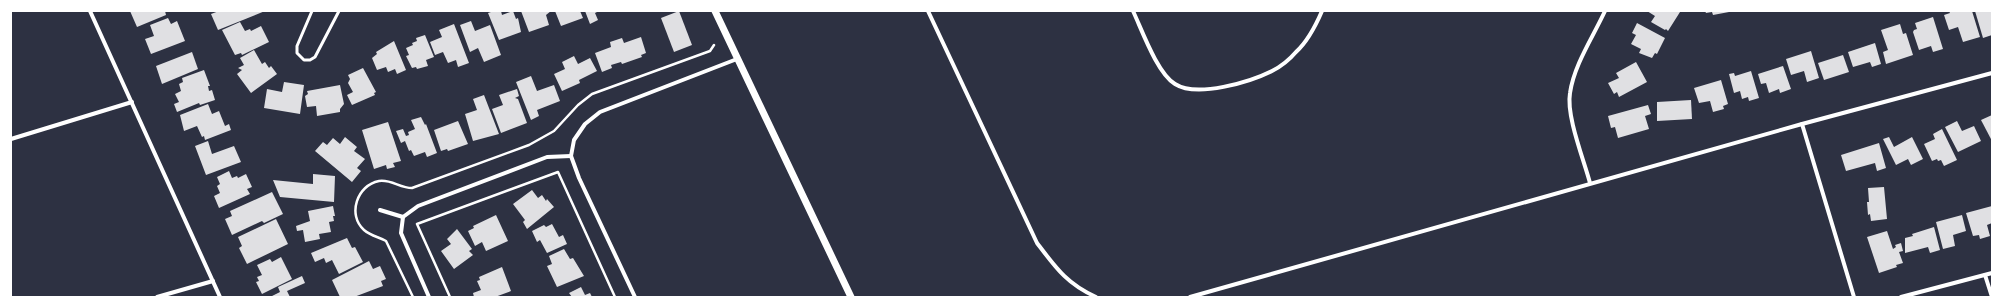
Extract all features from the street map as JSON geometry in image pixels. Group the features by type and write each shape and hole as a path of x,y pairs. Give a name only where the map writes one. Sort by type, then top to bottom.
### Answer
{"street":[{"path":"90,11 220,297"},
{"path":"715,11 851,297"},
{"path":"928,11 1037,243 1056,269 1078,289 1096,297"},
{"path":"1132,11 1159,67 1175,85 1200,92 1232,86 1273,71 1297,52 1315,25 1322,11"},
{"path":"1590,183 1571,118 1569,95 1575,74 1605,11"},
{"path":"634,297 579,178 571,156 574,140 585,124 600,112 738,59"},
{"path":"1190,297 1590,183 1992,73"},
{"path":"11,139 132,102"},
{"path":"1802,124 1854,297"},
{"path":"430,297 401,233 403,217 418,206 547,157 571,156"},
{"path":"380,210 403,217"},
{"path":"1901,297 1992,273"},
{"path":"1985,275 1992,297"},
{"path":"157,297 213,281"}],"lane":[{"path":"312,11 297,46 297,53 304,60 310,60 315,57 339,11"}],"path":[{"path":"413,297 386,241 373,236 359,224 355,215 356,204 360,195 367,186 379,181 391,182 405,188 412,188 529,145 554,131 578,105 592,94 710,51 714,45"},
{"path":"450,297 417,224 558,172 615,297"}],"building":[{"path":"130,11 165,11 166,15 137,27"},
{"path":"219,11 265,11 218,30 211,14"},
{"path":"501,11 502,15 513,11 516,19 518,18 521,32 499,40 488,13"},
{"path":"521,11 551,11 546,15 549,25 529,32"},
{"path":"555,11 580,11 583,18 561,26"},
{"path":"585,11 599,11 595,13 598,20 590,24"},
{"path":"679,11 692,45 674,52 661,18"},
{"path":"1647,11 1680,12 1668,31 1651,22 1655,16"},
{"path":"1705,11 1729,12 1713,15 1712,12 1706,13"},
{"path":"1949,11 1972,11 1980,37 1963,42 1958,27 1949,30 1944,15 1950,13"},
{"path":"1975,11 1992,11 1992,35 1983,38"},
{"path":"1933,17 1943,49 1933,52 1931,46 1919,50 1913,32 1917,29 1915,23"},
{"path":"168,18 171,24 177,21 185,41 151,54 145,39 154,36 150,25"},
{"path":"471,21 475,31 490,25 501,55 484,62 478,48 470,52 460,25"},
{"path":"240,22 245,31 250,29 251,31 261,26 269,42 242,55 241,53 235,55 222,30"},
{"path":"1637,23 1665,38 1657,54 1655,53 1652,58 1639,53 1641,49 1631,44 1636,35 1632,33"},
{"path":"454,24 469,63 458,67 456,60 448,63 443,52 435,55 430,42 442,37 439,30"},
{"path":"1900,24 1903,34 1906,33 1913,55 1886,64 1883,52 1888,50 1881,30"},
{"path":"425,35 434,57 426,60 428,66 417,69 416,67 412,68 406,56 409,55 406,48 413,45 412,43 417,41 416,38"},
{"path":"641,37 646,53 641,55 642,57 622,64 621,62 611,65 612,68 602,72 595,53 611,47 610,42 622,38 624,43"},
{"path":"394,41 406,70 397,74 395,69 388,72 386,67 377,70 372,58 377,54 376,52"},
{"path":"1875,43 1881,64 1872,67 1870,62 1853,67 1848,52"},
{"path":"254,50 262,64 265,62 269,68 271,66 277,74 251,93 237,74 242,70 238,68 244,65 240,58"},
{"path":"1811,51 1819,78 1807,82 1804,71 1791,75 1786,59"},
{"path":"192,52 198,69 162,84 156,66"},
{"path":"1843,55 1849,72 1824,80 1818,63"},
{"path":"574,56 578,64 590,58 597,71 579,80 580,83 562,91 554,74 565,69 562,62"},
{"path":"1636,62 1647,82 1619,97 1617,92 1614,94 1608,83 1619,78 1616,73"},
{"path":"1783,66 1791,89 1780,93 1779,89 1769,93 1766,83 1761,84 1758,74"},
{"path":"363,68 376,92 374,93 375,95 352,105 347,95 353,92 348,83 350,79 348,75"},
{"path":"204,70 210,86 208,86 209,91 212,90 215,100 200,105 199,103 177,112 174,104 179,102 175,94 181,91 179,84 183,82 182,78"},
{"path":"1751,71 1759,98 1749,101 1748,97 1742,99 1740,91 1734,93 1729,74 1734,73 1735,76"},
{"path":"531,76 537,91 554,85 560,101 537,110 539,116 531,120 516,82"},
{"path":"1721,80 1728,104 1723,106 1724,109 1713,112 1710,101 1699,103 1694,88"},
{"path":"284,82 304,85 300,114 264,108 267,89 282,92"},
{"path":"340,85 344,104 340,109 340,112 317,116 316,106 307,107 305,96 308,94 307,91"},
{"path":"517,89 519,96 515,98 518,99 527,123 501,133 492,109 503,105 499,95"},
{"path":"484,95 499,134 473,141 465,114 477,110 473,99"},
{"path":"1691,100 1692,119 1657,121 1657,102"},
{"path":"208,104 212,114 219,111 225,126 229,124 231,130 205,140 197,126 184,131 180,115"},
{"path":"1648,105 1651,114 1645,116 1649,129 1618,138 1615,127 1611,128 1608,116"},
{"path":"1992,115 1992,141 1981,120"},
{"path":"421,117 425,125 426,124 437,153 427,157 425,152 414,156 411,150 409,151 405,141 401,143 396,131 403,129 406,136 409,135 408,132 415,129 411,120"},
{"path":"458,121 468,144 448,151 447,149 441,151 434,130"},
{"path":"1957,121 1962,131 1974,126 1981,141 1958,152 1945,127"},
{"path":"388,122 401,161 393,163 395,167 387,169 386,165 374,169 362,130"},
{"path":"1942,129 1957,160 1944,166 1941,160 1938,161 1937,159 1932,161 1924,144 1935,139 1933,134"},
{"path":"345,137 357,147 354,151 365,159 357,168 361,171 352,182 315,151 323,142 327,145 333,138 340,144"},
{"path":"1889,137 1894,147 1912,137 1923,159 1911,165 1908,159 1896,165 1883,139"},
{"path":"208,141 212,154 234,146 241,162 206,175 195,146"},
{"path":"1879,143 1886,168 1877,171 1875,163 1846,171 1841,155"},
{"path":"229,171 232,178 237,176 238,178 246,174 252,187 247,189 250,194 219,208 214,196 220,193 217,186 220,184 217,177"},
{"path":"313,174 335,176 334,202 280,197 273,180 313,184"},
{"path":"1884,187 1887,219 1871,221 1870,214 1868,215 1868,188"},
{"path":"532,190 538,198 542,195 546,201 547,199 554,207 527,229 523,222 525,220 513,204"},
{"path":"272,192 283,214 264,223 262,221 232,235 225,219 232,216 230,211"},
{"path":"333,206 335,216 333,216 334,221 329,222 331,232 319,234 320,239 305,242 303,230 297,231 296,226 310,221 308,211"},
{"path":"1992,206 1992,223 1987,225 1990,236 1980,239 1979,235 1973,236 1966,213"},
{"path":"496,215 508,241 486,251 482,242 475,246 468,231 474,228 473,226"},
{"path":"1962,215 1966,231 1953,235 1955,246 1943,249 1936,222"},
{"path":"276,219 288,244 247,264 239,248 242,246 238,237"},
{"path":"552,224 559,237 563,235 567,244 547,253 540,240 537,242 532,231 544,225 546,227"},
{"path":"1934,227 1940,250 1930,253 1928,247 1905,253 1905,238 1913,236 1912,234"},
{"path":"457,229 472,249 469,251 473,255 454,269 441,251 451,244 447,239"},
{"path":"1887,231 1893,249 1896,247 1895,245 1901,243 1903,251 1899,252 1903,263 1896,265 1897,267 1879,273 1867,237"},
{"path":"347,238 352,248 355,247 363,262 339,274 332,260 326,263 324,258 315,262 311,253"},
{"path":"564,249 570,259 573,258 584,276 557,287 547,266 552,264 549,256"},
{"path":"281,257 292,279 262,294 256,282 259,281 257,277 262,275 257,265 270,259 272,262"},
{"path":"369,261 373,269 380,266 386,279 381,281 383,286 354,297 340,297 332,280"},
{"path":"502,267 511,291 495,297 474,297 473,293 481,290 477,281 480,280 479,277"},
{"path":"302,276 305,283 287,291 290,297 270,297 280,292 278,287"},
{"path":"581,287 585,295 590,293 592,297 572,297 569,293"}]}
